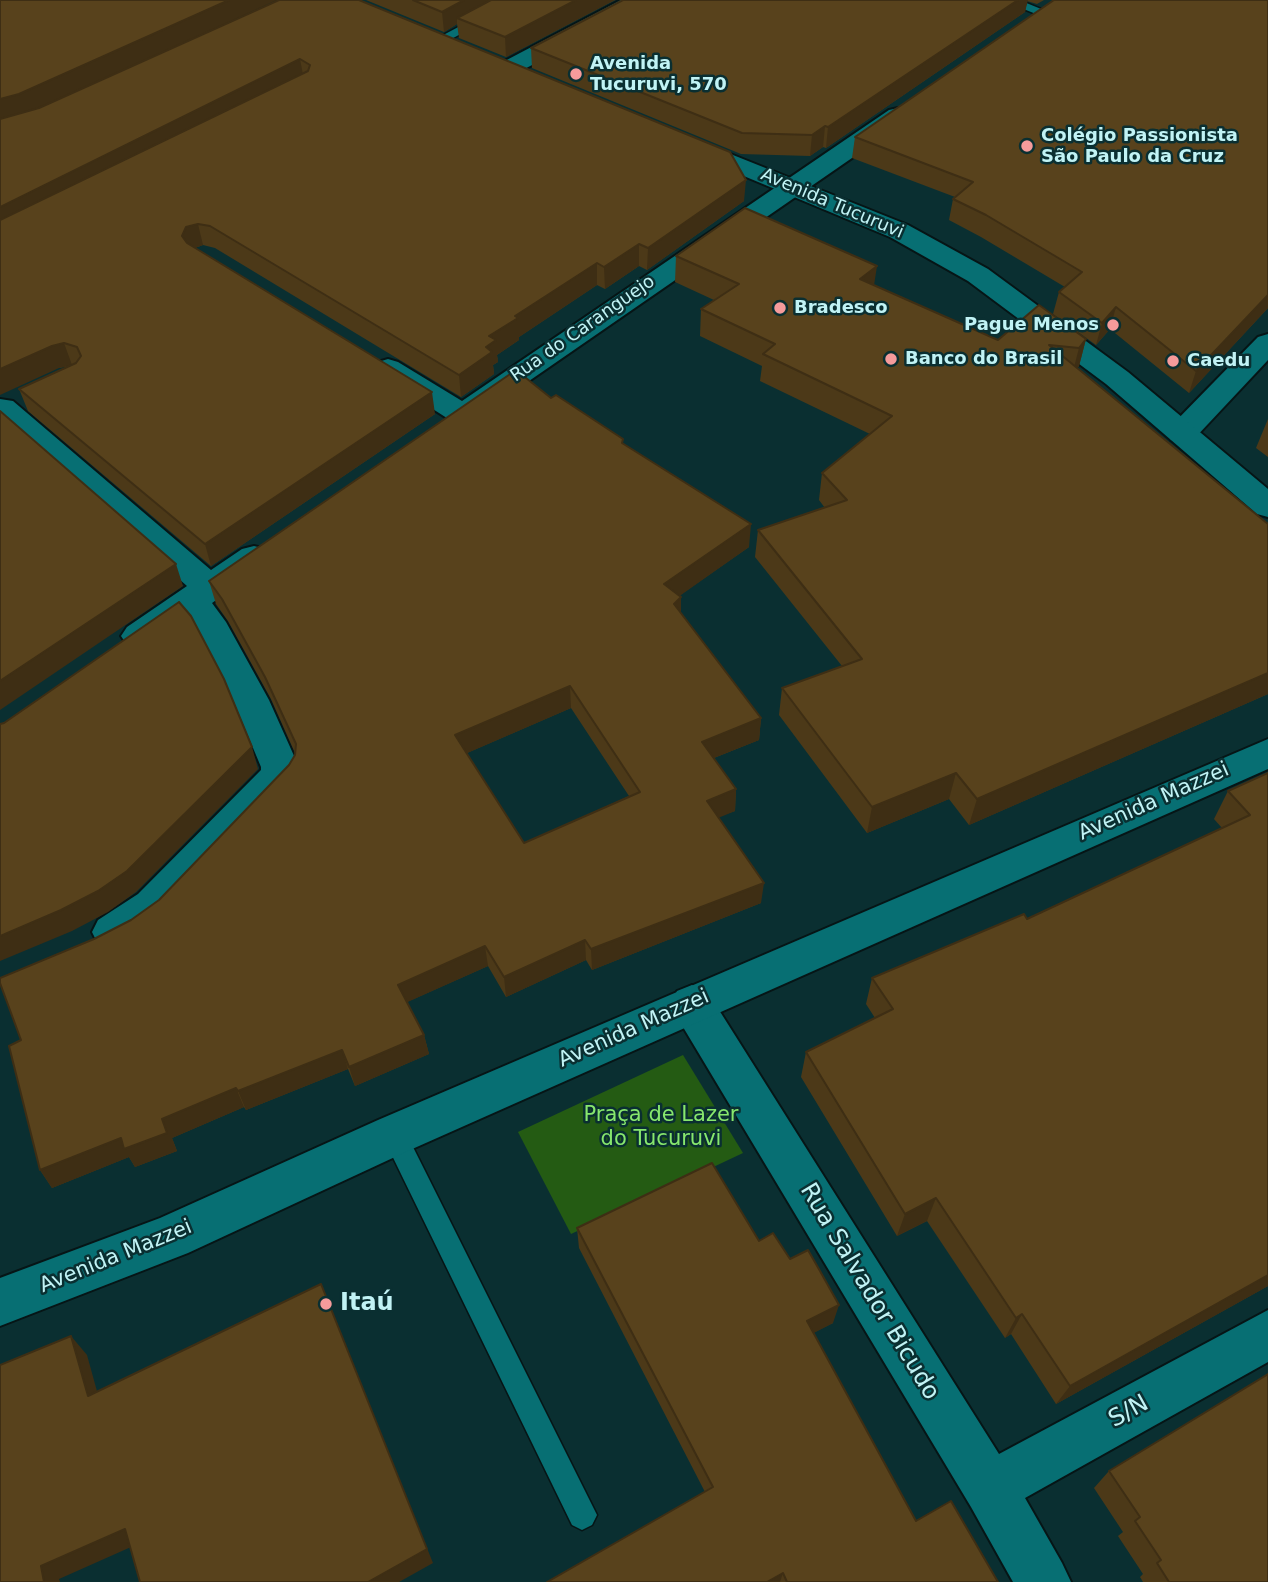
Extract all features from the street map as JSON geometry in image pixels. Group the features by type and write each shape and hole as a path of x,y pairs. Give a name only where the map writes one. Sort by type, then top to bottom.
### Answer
{"street":[{"path":"488,61 638,0"},
{"path":"1012,36 1054,6"},
{"path":"427,36 541,83"},
{"name":"Rua do Caranguejo","path":"368,356 450,421 923,98"},
{"name":"Avenida Tucuruvi","path":"668,136 899,231 978,275 1117,378 1268,506"},
{"path":"1182,433 1268,343"},
{"path":"9,405 201,594 214,631 251,700 280,767 280,775 152,906 124,926 88,945"},
{"path":"113,654 278,540"},
{"name":"Avenida Mazzei","path":"0,1302 171,1237 394,1135 1268,753"},
{"name":"Rua Salvador Bicudo","path":"692,1004 990,1489 1044,1582"},
{"name":"S/N","path":"990,1489 1268,1335"}],"lane":[{"path":"427,36 519,0"},
{"path":"1007,0 1054,6"},
{"path":"394,1135 582,1515"}],"green space":[{"name":"Praça de Lazer do Tucuruvi","path":"683,1055 743,1153 571,1234 518,1132"}],"building":[{"path":"0,0 229,0 19,94 0,99"},
{"path":"279,0 359,0 730,152 746,180 648,248 639,244 604,267 597,263 515,316 518,318 489,336 496,340 486,347 492,352 459,375 210,226 198,224 186,227 182,236 187,243 432,392 205,544 19,389 76,363 81,356 77,347 64,343 52,346 0,369 0,220 308,71 310,65 300,59 0,207 0,119 39,108"},
{"path":"413,0 464,0 442,12"},
{"path":"491,0 576,0 505,37 457,18"},
{"path":"623,0 1018,0 812,135 742,133 531,48"},
{"path":"1054,0 1268,0 1268,295 1196,371 1116,307 1102,323 1059,292 1082,272 986,215 953,199 973,182 855,137"},
{"path":"745,208 877,266 860,279 998,340 1039,305 1086,339 1079,348 1049,345 1268,524 1268,673 977,799 956,773 872,807 782,688 862,659 758,530 847,500 822,473 892,416 763,354 775,344 701,309 739,284 676,256"},
{"path":"516,370 551,398 556,395 623,439 622,443 751,524 664,584 681,597 674,604 761,718 702,742 736,789 707,801 764,883 591,949 585,940 504,977 485,946 398,985 424,1035 349,1067 342,1050 238,1091 236,1088 162,1119 167,1133 124,1149 121,1138 40,1170 9,1046 21,1040 0,978 94,939 131,920 159,900 289,765 295,755 296,744 265,677 222,599 209,581","holes":["570,686 640,792 524,843 455,735"]},
{"path":"0,411 176,564 0,681"},
{"path":"179,602 191,616 224,679 252,747 127,871 98,891 61,910 0,936 0,724"},
{"path":"1268,773 1268,1275 1070,1386 1022,1314 1016,1318 936,1198 905,1214 806,1052 893,1009 872,978 1024,914 1027,919 1250,815 1228,791"},
{"path":"712,1163 759,1241 773,1233 790,1259 808,1250 820,1271 839,1305 807,1321 916,1521 951,1501 998,1582 787,1582 783,1573 767,1582 547,1582 713,1487 577,1228"},
{"path":"321,1284 427,1549 368,1582 140,1582 125,1529 41,1566 44,1582 0,1582 0,1365 71,1336 88,1396"},
{"path":"1268,1374 1268,1582 1169,1582 1157,1563 1161,1560 1135,1521 1140,1517 1109,1471"}],"place":[{"name":"Avenida Tucuruvi, 570","path":"576,74"},
{"name":"Colégio Passionista São Paulo da Cruz","path":"1027,146"},
{"name":"Bradesco","path":"780,308"},
{"name":"Pague Menos","path":"1113,325"},
{"name":"Banco do Brasil","path":"891,359"},
{"name":"Caedu","path":"1173,361"},
{"name":"Itaú","path":"326,1304"}]}
